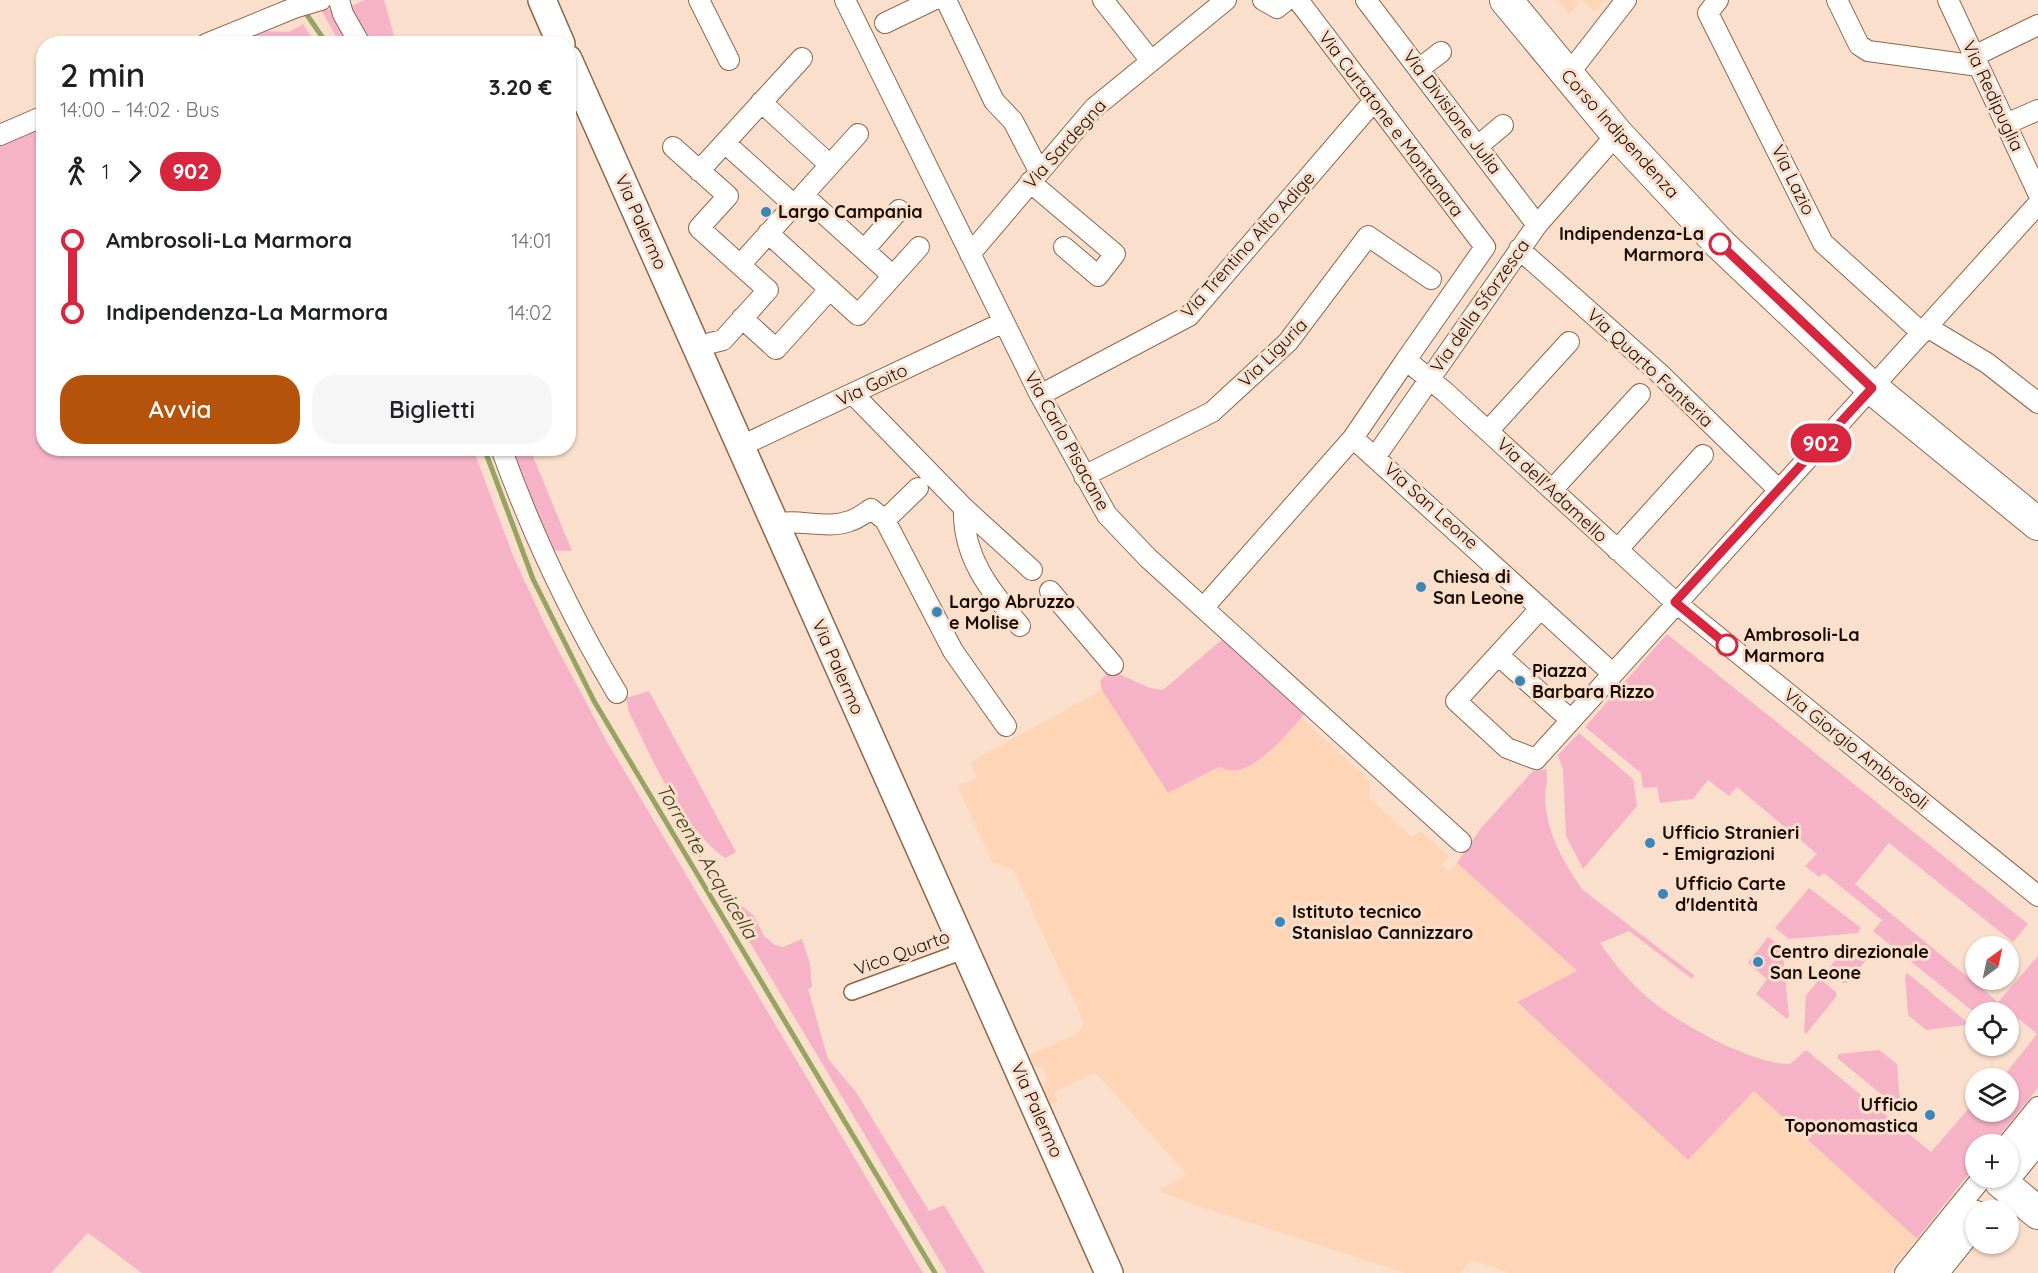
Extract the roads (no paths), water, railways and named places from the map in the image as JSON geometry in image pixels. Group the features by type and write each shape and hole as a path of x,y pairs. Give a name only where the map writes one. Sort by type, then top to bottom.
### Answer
{"main road":[{"path":"542,0 558,36"},
{"name":"Corso Indipendenza","path":"1506,0 1617,134 1720,244 1872,388 2038,524"},
{"name":"Via Palermo","path":"576,78 1109,1273"},
{"path":"2019,1155 2038,1135"},
{"path":"2011,1188 2038,1213"},
{"path":"1931,1273 1965,1231"}],"street":[{"path":"339,0 343,14 355,36"},
{"path":"699,0 729,60"},
{"name":"Via Carlo Pisacane","path":"845,0 1040,395 1107,515 1148,558 1204,606 1461,842"},
{"path":"885,23 933,0"},
{"path":"946,0 994,101 1013,122 1034,176 1115,254 1098,276 1064,247"},
{"path":"1102,0 1151,62"},
{"name":"Via Sardegna","path":"970,254 1094,108 1226,0"},
{"path":"1263,0 1277,8 1287,0"},
{"name":"Via Curtatone e Montanara","path":"1298,0 1485,247"},
{"name":"Via Divisione Julia","path":"1366,0 1537,225"},
{"path":"1567,75 1626,0"},
{"name":"Via Lazio","path":"1718,0 1708,13 1823,243 1925,330"},
{"path":"1837,0 1859,45 1868,51 1976,61 2038,25"},
{"name":"Via Redipuglia","path":"1947,0 2038,193"},
{"path":"226,36 294,8 318,1"},
{"path":"1419,69 1441,52"},
{"path":"699,171 802,58"},
{"path":"761,102 830,165"},
{"name":"Via Trentino Alto Adige","path":"1040,395 1190,316 1374,102"},
{"path":"2006,124 2038,110"},
{"path":"0,135 36,119"},
{"path":"1478,146 1503,125"},
{"path":"740,265 858,134"},
{"name":"Via della Sforzesca","path":"1485,247 1406,360 1429,378 1537,225 1617,134"},
{"path":"725,142 864,250 893,276"},
{"path":"673,147 728,196 699,228 768,290 723,340 696,347"},
{"path":"1541,608 1456,701 1507,748 1536,759 1675,602 2038,204"},
{"path":"864,250 899,210"},
{"path":"768,233 858,315 919,247"},
{"name":"Via Liguria","path":"1084,476 1212,412 1288,342 1368,236 1431,279"},
{"name":"Via Quarto Fanteria","path":"1519,249 1659,373 1778,489"},
{"path":"742,318 776,349 830,290"},
{"name":"Via Goito","path":"739,447 1004,322"},
{"path":"1925,330 1987,363 2038,403"},
{"path":"1488,431 1569,342"},
{"path":"1204,606 1353,438 1406,360"},
{"path":"1376,456 1429,378"},
{"name":"Via dell'Adamello","path":"1429,378 1675,602"},
{"path":"853,394 964,508 1032,570"},
{"path":"1552,490 1640,394"},
{"name":"Via San Leone","path":"1353,438 1376,456 1612,673"},
{"path":"1617,550 1703,455"},
{"path":"504,456 538,543 588,645 617,693"},
{"path":"885,520 918,489"},
{"path":"964,508 963,528 975,564 996,597 1020,626"},
{"path":"774,524 783,521 825,525 850,521 871,509 885,520 952,651 1006,726"},
{"path":"1050,591 1113,665"},
{"name":"Via Giorgio Ambrosoli","path":"1675,602 2038,896"},
{"path":"1498,655 1570,720"},
{"name":"Vico Quarto","path":"852,992 966,950"},
{"path":"2016,1134 2038,1107"},
{"path":"1905,1273 1988,1188"}],"waterway":[{"name":"Torrente Acquicella","path":"303,9 322,36"},
{"name":"Torrente Acquicella","path":"487,456 533,579 594,701 935,1273"}],"place":[{"name":"Largo Campania","path":"766,212"},
{"name":"Indipendenza-La Marmora","path":"1720,244"},
{"name":"Chiesa di San Leone","path":"1421,587"},
{"name":"Largo Abruzzo e Molise","path":"937,612"},
{"name":"Ambrosoli-La Marmora","path":"1727,645"},
{"name":"Piazza Barbara Rizzo","path":"1520,681"},
{"name":"Ufficio Stranieri - Emigrazioni","path":"1650,843"},
{"name":"Ufficio Carte d'Identità","path":"1663,894"},
{"name":"Istituto tecnico Stanislao Cannizzaro","path":"1280,922"},
{"name":"Centro direzionale San Leone","path":"1758,962"},
{"name":"Ufficio Toponomastica","path":"1930,1115"}]}
